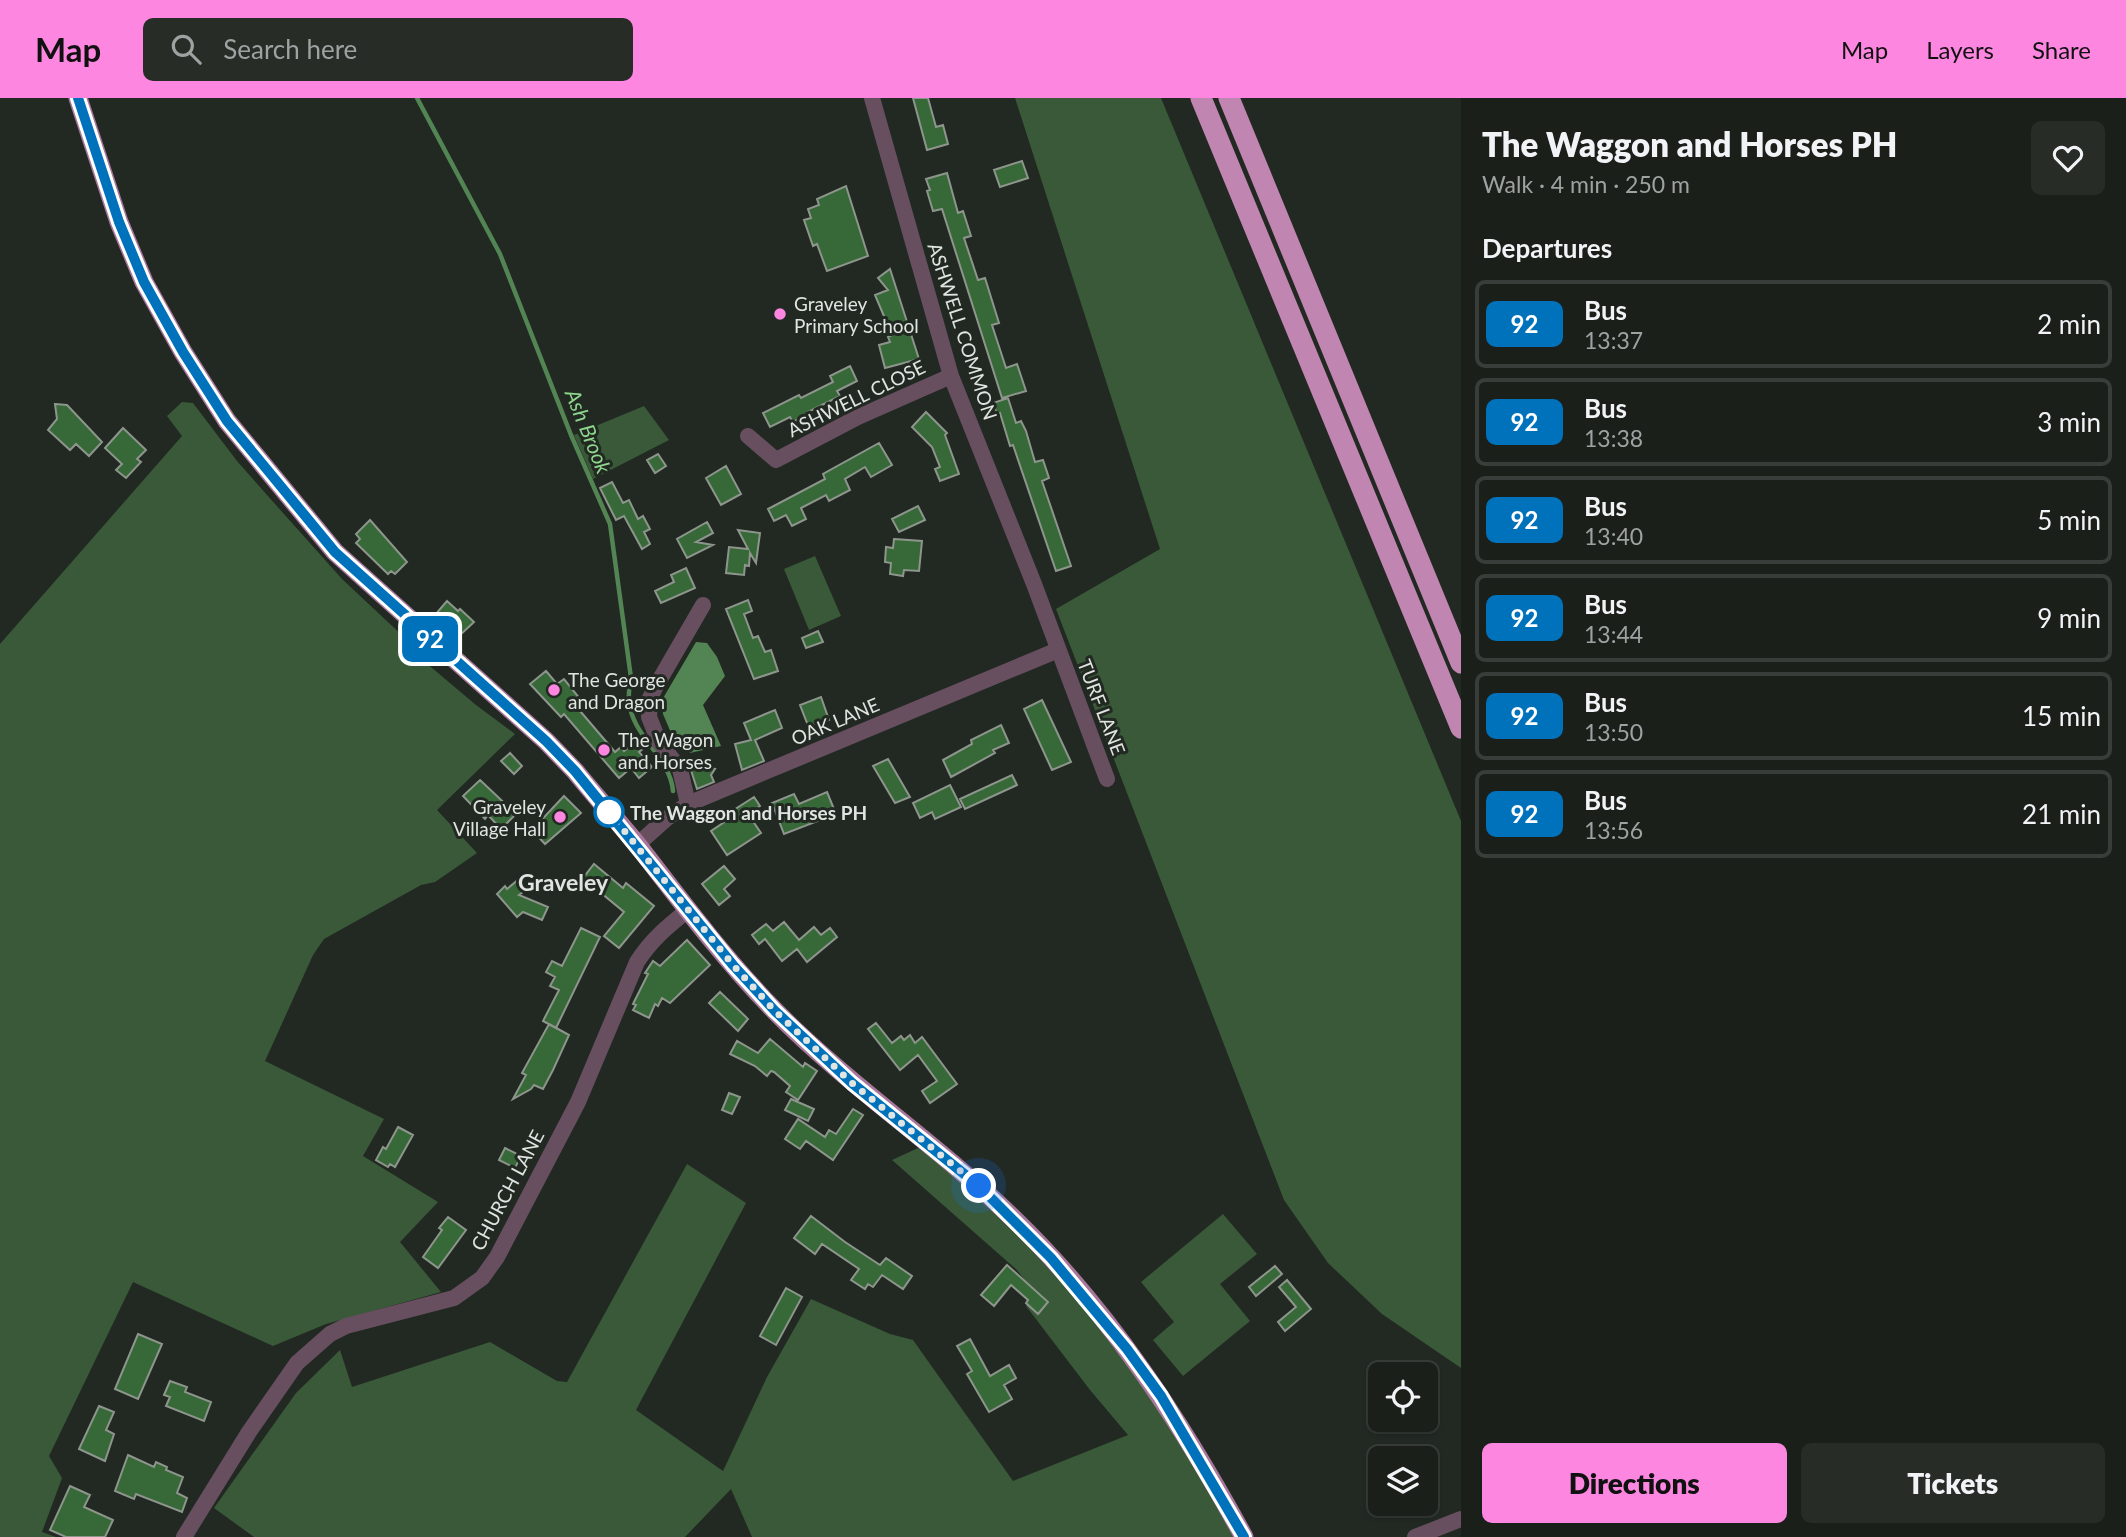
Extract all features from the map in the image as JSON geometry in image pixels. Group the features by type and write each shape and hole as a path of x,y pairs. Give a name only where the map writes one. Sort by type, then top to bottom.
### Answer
{"highway":[{"path":"1201,98 1461,728"},
{"path":"1229,98 1461,663"}],"main road":[{"path":"78,98 119,222 144,282 183,352 227,421 335,552 546,741 575,771 733,965 775,1011 852,1083 979,1186 1051,1258 1127,1349 1161,1396 1244,1537"}],"street":[{"name":"ASHWELL COMMON","path":"872,98 951,376 1058,650"},
{"name":"ASHWELL CLOSE","path":"748,436 776,460 858,417 951,376"},
{"path":"688,804 681,768 659,742 649,712 650,698 702,605"},
{"name":"OAK LANE","path":"637,845 672,814 688,804 1058,650"},
{"name":"TURF LANE","path":"1058,650 1107,779"},
{"name":"CHURCH LANE","path":"184,1537 249,1432 297,1363 310,1350 330,1334 346,1326 454,1298 482,1278 497,1257 578,1102 637,962 647,946 688,910"},
{"path":"1415,1537 1461,1518"}],"shaded area":[{"path":"1015,98 1161,98 1461,821 1461,1368 1382,1314 1328,1263 1284,1200 1056,609 1160,549"},
{"path":"182,402 193,403 267,495 342,579 405,638 412,651 515,734 437,810 477,853 435,882 421,885 324,939 313,955 265,1061 384,1119 363,1156 438,1202 400,1242 441,1292 326,1324 273,1346 133,1282 49,1456 62,1478 42,1532 56,1537 0,1537 0,644 182,436 167,416"},
{"path":"644,406 669,440 593,479 574,435"},
{"path":"815,556 841,616 809,630 784,569"},
{"path":"696,642 707,643 725,676 703,705 721,746 690,753 684,740 674,740 663,714 662,700"},
{"path":"918,1148 953,1169 994,1204 1125,1354 1236,1537 752,1537 731,1489 685,1537 254,1537 214,1508 296,1393 340,1350 352,1387 490,1342 557,1381 567,1382 687,1164 746,1203 636,1410 723,1471 767,1377 811,1299 890,1334 913,1340 1013,1481 1128,1435 1026,1306 1029,1286 1017,1270 892,1160"},
{"path":"1223,1214 1257,1254 1220,1284 1250,1321 1183,1376 1153,1340 1174,1322 1141,1282"}],"building":[{"path":"913,98 928,98 936,127 943,125 948,144 927,150"},
{"path":"1022,161 1028,178 1000,187 994,170"},
{"path":"947,173 958,213 963,211 971,236 964,238 978,280 985,278 999,323 992,325 1006,368 1017,364 1026,391 1002,398 942,209 933,211 926,179"},
{"path":"846,186 868,256 827,271 817,244 813,246 804,220 811,218 808,209 819,205 817,199"},
{"path":"890,269 919,359 885,368 879,345 890,342 888,337 892,335 875,295 888,290 878,278"},
{"path":"850,366 857,381 837,391 840,396 793,422 790,417 770,427 763,413 833,382 830,376"},
{"path":"1008,398 1016,423 1021,421 1026,431 1035,462 1043,460 1049,478 1042,481 1071,566 1056,571 1013,445 1010,446 1000,413 997,414 993,403"},
{"path":"55,404 67,405 102,442 89,456 76,444 70,450 48,430 57,419"},
{"path":"926,412 947,433 945,435 959,474 940,481 935,469 940,467 932,447 912,427"},
{"path":"123,428 146,450 137,459 141,462 126,478 116,470 122,464 105,448"},
{"path":"879,443 892,465 871,477 865,467 845,479 850,490 829,501 826,495 801,508 806,519 792,526 786,515 774,521 768,509 825,479 823,474"},
{"path":"658,454 666,466 655,473 647,460"},
{"path":"726,466 741,494 721,505 706,478"},
{"path":"612,482 623,503 629,500 638,519 643,516 650,529 644,532 650,544 642,549 624,516 616,520 600,488"},
{"path":"918,506 925,520 899,532 892,519"},
{"path":"370,520 407,562 395,574 391,571 388,574 356,543 360,539 356,534"},
{"path":"707,522 713,533 696,542 713,545 687,558 677,539"},
{"path":"738,530 760,533 756,563 750,553 749,566 745,565 744,575 726,573 729,547 748,549"},
{"path":"894,539 922,541 919,571 904,570 903,576 890,574 891,563 885,562 886,547 893,548"},
{"path":"686,568 695,588 661,603 655,591 674,582 671,575"},
{"path":"748,600 752,611 744,614 753,638 758,636 765,652 771,650 778,671 754,679 726,609"},
{"path":"447,601 474,622 457,638 435,615"},
{"path":"818,631 823,642 806,648 802,638"},
{"path":"546,671 557,684 564,679 581,700 575,705 615,752 621,747 624,751 640,738 647,746 639,752 652,767 639,778 631,768 619,778 564,714 561,717 530,684"},
{"path":"821,697 829,720 809,728 800,705"},
{"path":"1042,700 1071,762 1052,770 1024,709"},
{"path":"775,710 782,728 755,740 764,761 742,770 735,744 751,740 744,723"},
{"path":"1001,725 1009,743 951,777 943,760 972,744 971,740"},
{"path":"510,753 522,766 514,774 501,761"},
{"path":"888,759 910,797 895,803 873,766"},
{"path":"704,760 707,767 715,769 711,775 714,782 697,789 690,767"},
{"path":"1012,775 1017,785 965,809 960,799"},
{"path":"480,780 516,814 501,829 488,815 485,819 463,796"},
{"path":"950,785 961,807 935,819 932,812 920,818 913,803"},
{"path":"827,792 836,814 784,834 772,803 794,794 799,804"},
{"name":"Graveley Village Hall","path":"564,796 581,813 545,844 532,830"},
{"path":"754,797 760,806 748,814 761,833 727,855 711,831 732,817 729,813"},
{"path":"594,864 623,888 626,883 654,906 619,948 604,936 624,912 583,878"},
{"path":"724,866 735,879 724,889 730,896 719,905 702,884"},
{"path":"519,879 527,889 519,895 548,907 542,920 523,912 517,917 497,894 505,886 507,889"},
{"path":"784,922 799,940 814,927 821,935 830,928 837,937 807,962 797,949 782,961 765,939 759,944 752,935 766,924 773,931"},
{"path":"581,928 600,937 556,1028 543,1021 559,990 550,986 555,977 546,972 552,961 562,966"},
{"path":"687,940 710,965 670,1003 662,998 658,1006 655,1004 649,1018 633,1010 636,1005 633,1004 648,974 645,973 653,961 660,966"},
{"path":"720,992 748,1019 738,1031 709,1003"},
{"path":"876,1023 892,1043 901,1036 904,1040 910,1035 915,1043 922,1037 957,1084 930,1103 922,1091 937,1081 918,1055 900,1070 868,1029"},
{"path":"549,1024 569,1035 553,1070 543,1089 534,1085 513,1099 526,1075 522,1073"},
{"path":"770,1039 803,1067 805,1063 817,1071 798,1100 786,1092 790,1086 774,1072 771,1071 767,1076 755,1066 730,1054 737,1041 758,1053"},
{"path":"729,1093 740,1097 732,1114 722,1110"},
{"path":"791,1099 814,1109 808,1121 785,1110"},
{"path":"853,1109 863,1115 833,1160 806,1141 800,1149 785,1139 798,1119 825,1137 829,1130 836,1134"},
{"path":"398,1127 413,1135 395,1167 390,1164 388,1167 376,1160 383,1147 386,1149"},
{"path":"505,1148 521,1156 515,1168 499,1160"},
{"path":"811,1216 880,1265 886,1258 912,1276 903,1289 882,1275 873,1287 868,1284 865,1289 851,1280 859,1269 822,1244 815,1254 794,1238"},
{"path":"448,1217 466,1230 438,1268 423,1257"},
{"path":"1007,1265 1048,1302 1038,1314 1026,1303 1028,1300 1011,1285 994,1306 981,1295"},
{"path":"1275,1266 1282,1274 1256,1296 1249,1287"},
{"path":"1287,1280 1311,1309 1285,1331 1278,1322 1296,1307 1279,1287"},
{"path":"786,1288 802,1297 776,1345 760,1336"},
{"path":"138,1334 162,1344 138,1399 115,1389"},
{"path":"970,1339 990,1376 1009,1365 1016,1378 1004,1385 1012,1399 989,1412 967,1374 972,1371 957,1346"},
{"path":"170,1381 187,1387 185,1392 211,1402 204,1421 166,1406 170,1397 164,1395"},
{"path":"99,1406 114,1412 106,1430 114,1434 105,1461 79,1449"},
{"path":"128,1455 154,1467 156,1462 167,1467 166,1470 183,1477 177,1493 187,1498 182,1512 136,1494 134,1499 115,1491"},
{"path":"70,1486 90,1495 84,1507 113,1520 105,1537 66,1537 50,1530"}],"waterway":[{"name":"Ash Brook","path":"417,98 500,254 571,435 610,524 631,678 629,698 632,714 643,736 665,767 673,791"}],"bus line":[{"name":"92","path":"78,98 119,222 144,282 183,352 227,421 281,488 335,552 546,741 575,771 733,965 775,1011 852,1083 979,1186 1051,1258 1127,1349 1161,1396 1244,1537"}],"place":[{"name":"Graveley Primary School","path":"780,314"},
{"name":"The George and Dragon","path":"554,690"},
{"name":"The Wagon and Horses","path":"604,750"},
{"name":"The Waggon and Horses PH","path":"609,812"},
{"name":"Graveley Village Hall","path":"560,817"}],"district":[{"name":"Graveley","path":"563,882"}],"route":[{"path":"609,812 733,965 775,1011 852,1083 979,1186"}]}
